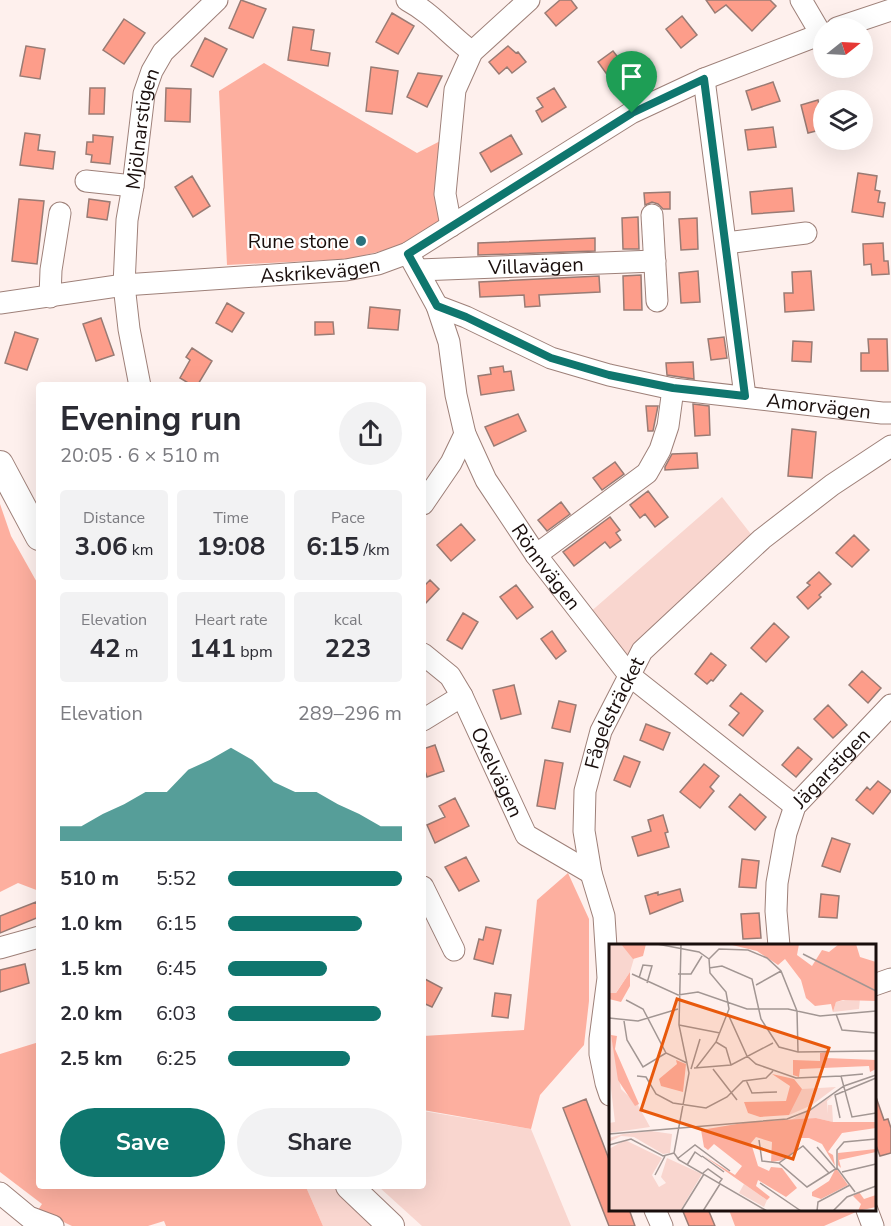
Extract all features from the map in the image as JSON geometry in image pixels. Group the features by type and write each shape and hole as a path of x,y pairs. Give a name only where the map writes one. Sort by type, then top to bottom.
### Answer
{"main road":[{"path":"0,464 36,531"},
{"path":"352,1189 391,1226"}],"street":[{"name":"Mjölnarstigen","path":"124,285 127,219 144,94 152,70 163,52 217,0"},
{"path":"407,0 422,8 453,38 472,52"},
{"path":"451,226 445,194 455,90 472,52 529,0"},
{"path":"801,0 816,18"},
{"name":"Askrikevägen","path":"868,18 891,10"},
{"name":"Askrikevägen","path":"0,303 124,285 346,270 378,264 413,262 451,226 632,113 704,79 813,37"},
{"path":"704,79 745,396"},
{"path":"86,182 133,186"},
{"path":"50,297 51,270 60,213"},
{"path":"652,215 657,301"},
{"path":"726,243 806,233"},
{"name":"Villavägen","path":"413,262 655,261"},
{"name":"Rönnvägen","path":"413,262 437,306 449,342 456,395 465,434 486,480 536,555 629,675 795,806"},
{"path":"124,285 129,329 139,382"},
{"name":"Amorvägen","path":"437,306 466,317 551,358 609,375 673,388 882,413 891,412"},
{"path":"536,555 647,473 663,442 668,426 673,388"},
{"path":"426,500 451,463 465,434"},
{"name":"Fågelsträcket","path":"609,1092 600,1054 608,978 604,916 591,873 584,831 585,792 601,731 642,651 762,539 832,485 891,446"},
{"name":"Oxelvägen","path":"426,656 450,676 462,696 526,835 591,873"},
{"path":"426,718 462,696"},
{"name":"Jägarstigen","path":"779,944 777,883 786,833 795,806 891,705"},
{"path":"426,893 454,950"},
{"path":"0,948 36,938"},
{"path":"876,984 891,979"},
{"path":"0,1193 29,1217 53,1226"},
{"path":"656,1211 662,1226"},
{"path":"868,1211 873,1226"}],"shaded area":[{"path":"264,63 417,153 448,137 438,225 409,244 350,259 227,265 219,91"},
{"path":"722,497 754,538 626,657 588,614"},
{"path":"0,504 11,536 36,581 36,890 18,883 0,892"},
{"path":"568,873 589,919 589,1001 584,1045 540,1095 531,1129 426,1111 426,1036 524,1030 537,900"},
{"path":"36,1043 36,1189 307,1189 323,1226 166,1226 164,1221 148,1226 72,1226 38,1210 42,1204 0,1172 0,1054"},
{"path":"426,1112 531,1129 571,1226 422,1226 381,1189 426,1189"},
{"path":"307,1189 336,1189 371,1226 323,1226"},
{"path":"729,1211 856,1212 824,1226 735,1226"}],"building":[{"path":"241,0 266,9 253,38 229,28"},
{"path":"560,0 571,0 577,8 556,26 545,13"},
{"path":"706,0 770,0 776,6 752,31 726,5 715,13"},
{"path":"392,13 414,26 398,54 376,42"},
{"path":"682,16 697,35 681,48 666,29"},
{"path":"124,19 145,33 124,64 103,50"},
{"path":"293,27 314,30 311,50 330,53 328,66 288,60"},
{"path":"205,38 227,49 213,77 191,66"},
{"path":"26,46 45,49 40,79 20,76"},
{"path":"508,46 516,53 518,52 526,62 512,73 507,67 499,74 489,62"},
{"path":"613,51 627,69 611,80 598,62"},
{"path":"371,67 398,71 392,114 366,111"},
{"path":"418,73 442,76 427,107 407,97"},
{"path":"773,82 780,101 752,110 746,91"},
{"path":"90,88 105,88 104,114 89,114"},
{"path":"166,88 191,89 190,122 165,121"},
{"path":"554,88 566,107 542,122 536,111 543,107 537,98"},
{"path":"813,101 813,132 808,133 801,105"},
{"path":"773,127 776,147 748,150 745,130"},
{"path":"25,133 40,135 38,150 55,152 53,169 20,165"},
{"path":"93,135 113,137 110,164 91,162 92,155 86,154 87,142 93,142"},
{"path":"511,135 522,154 491,172 480,153"},
{"path":"858,173 877,176 875,190 880,191 878,202 885,203 883,217 852,212"},
{"path":"192,176 210,206 193,217 175,187"},
{"path":"792,188 794,211 752,214 750,192"},
{"path":"670,192 670,209 663,209 652,202 645,205 644,193"},
{"path":"19,199 44,201 37,264 12,261"},
{"path":"89,199 110,202 107,220 87,217"},
{"path":"638,217 639,249 623,249 622,218"},
{"path":"697,218 698,249 681,250 679,219"},
{"path":"595,238 595,251 478,255 478,243"},
{"path":"883,243 884,261 888,261 889,274 872,275 871,264 864,265 863,244"},
{"path":"698,271 700,302 681,303 679,273"},
{"path":"811,271 814,310 785,312 784,293 793,293 792,272"},
{"path":"641,275 642,310 624,310 623,276"},
{"path":"599,276 600,292 539,295 540,306 525,307 524,295 480,297 479,282"},
{"path":"227,303 244,313 232,332 216,323"},
{"path":"370,307 400,310 398,330 368,328"},
{"path":"101,318 114,355 96,361 83,324"},
{"path":"315,322 333,322 334,334 315,335"},
{"path":"15,332 38,339 27,370 5,363"},
{"path":"724,337 727,358 711,360 708,339"},
{"path":"868,339 887,339 888,371 861,371 861,353 869,353"},
{"path":"793,341 812,342 811,362 792,361"},
{"path":"192,348 212,361 199,382 186,382 180,378 190,360 186,357"},
{"path":"693,362 694,379 667,375 666,363"},
{"path":"503,366 504,372 511,371 514,390 481,395 478,376 491,374 490,368"},
{"path":"693,404 709,406 710,435 695,436"},
{"path":"646,406 658,406 653,431 648,431"},
{"path":"518,414 526,431 494,446 485,427"},
{"path":"792,429 816,432 812,478 788,476"},
{"path":"697,453 698,468 665,470 672,454"},
{"path":"615,462 624,474 602,490 593,478"},
{"path":"648,491 668,517 655,527 645,514 640,518 630,505"},
{"path":"561,502 570,514 547,531 538,520"},
{"path":"610,517 620,530 616,533 621,540 610,548 605,542 574,566 563,552"},
{"path":"461,524 475,540 451,561 437,545"},
{"path":"854,535 869,550 852,567 836,553"},
{"path":"819,572 831,584 808,609 797,597 810,585 807,583"},
{"path":"430,580 439,589 426,603 426,584"},
{"path":"516,585 533,607 517,619 500,597"},
{"path":"463,613 478,622 462,649 447,640"},
{"path":"774,623 789,637 766,662 751,648"},
{"path":"552,631 566,651 556,659 541,639"},
{"path":"711,653 726,665 713,681 707,684 695,674"},
{"path":"862,671 881,688 868,703 849,685"},
{"path":"514,685 521,714 501,719 493,690"},
{"path":"741,693 763,711 743,736 729,725 739,713 730,706"},
{"path":"559,701 576,705 570,732 552,728"},
{"path":"828,705 847,725 833,738 814,719"},
{"path":"646,724 670,733 663,750 640,740"},
{"path":"435,745 444,771 427,777 426,748"},
{"path":"798,747 812,759 796,777 782,765"},
{"path":"624,756 640,762 630,787 614,780"},
{"path":"545,760 563,763 555,809 537,806"},
{"path":"704,764 719,776 710,787 714,791 700,808 680,792"},
{"path":"878,781 891,791 873,814 856,800 867,787 870,790"},
{"path":"740,794 766,817 755,830 729,807"},
{"path":"455,798 469,826 435,843 427,825 445,817 439,806"},
{"path":"663,815 669,847 638,856 632,837 651,831 648,820"},
{"path":"832,838 850,844 840,872 822,866"},
{"path":"466,857 479,881 459,891 445,867"},
{"path":"742,859 759,861 756,888 739,887"},
{"path":"680,889 683,901 650,914 645,896"},
{"path":"821,894 839,896 837,918 819,917"},
{"path":"36,902 36,918 0,933 0,916"},
{"path":"759,913 761,938 743,939 741,914"},
{"path":"486,927 501,930 493,964 474,959 479,939 483,940"},
{"path":"25,964 29,983 0,992 0,970"},
{"path":"426,980 442,988 432,1007 426,1004"},
{"path":"495,993 511,995 508,1018 492,1016"},
{"path":"876,1097 884,1120 888,1119 891,1128 891,1153 880,1156 876,1145"},
{"path":"586,1099 609,1159 609,1211 630,1211 635,1226 609,1226 563,1108"},
{"path":"683,1211 709,1211 715,1226 689,1226"}],"place":[{"name":"Rune stone","path":"361,241"}],"route":[{"path":"704,79 745,396 673,388 609,375 551,358 466,317 437,306 419,270 408,254 632,113 704,79"}]}
